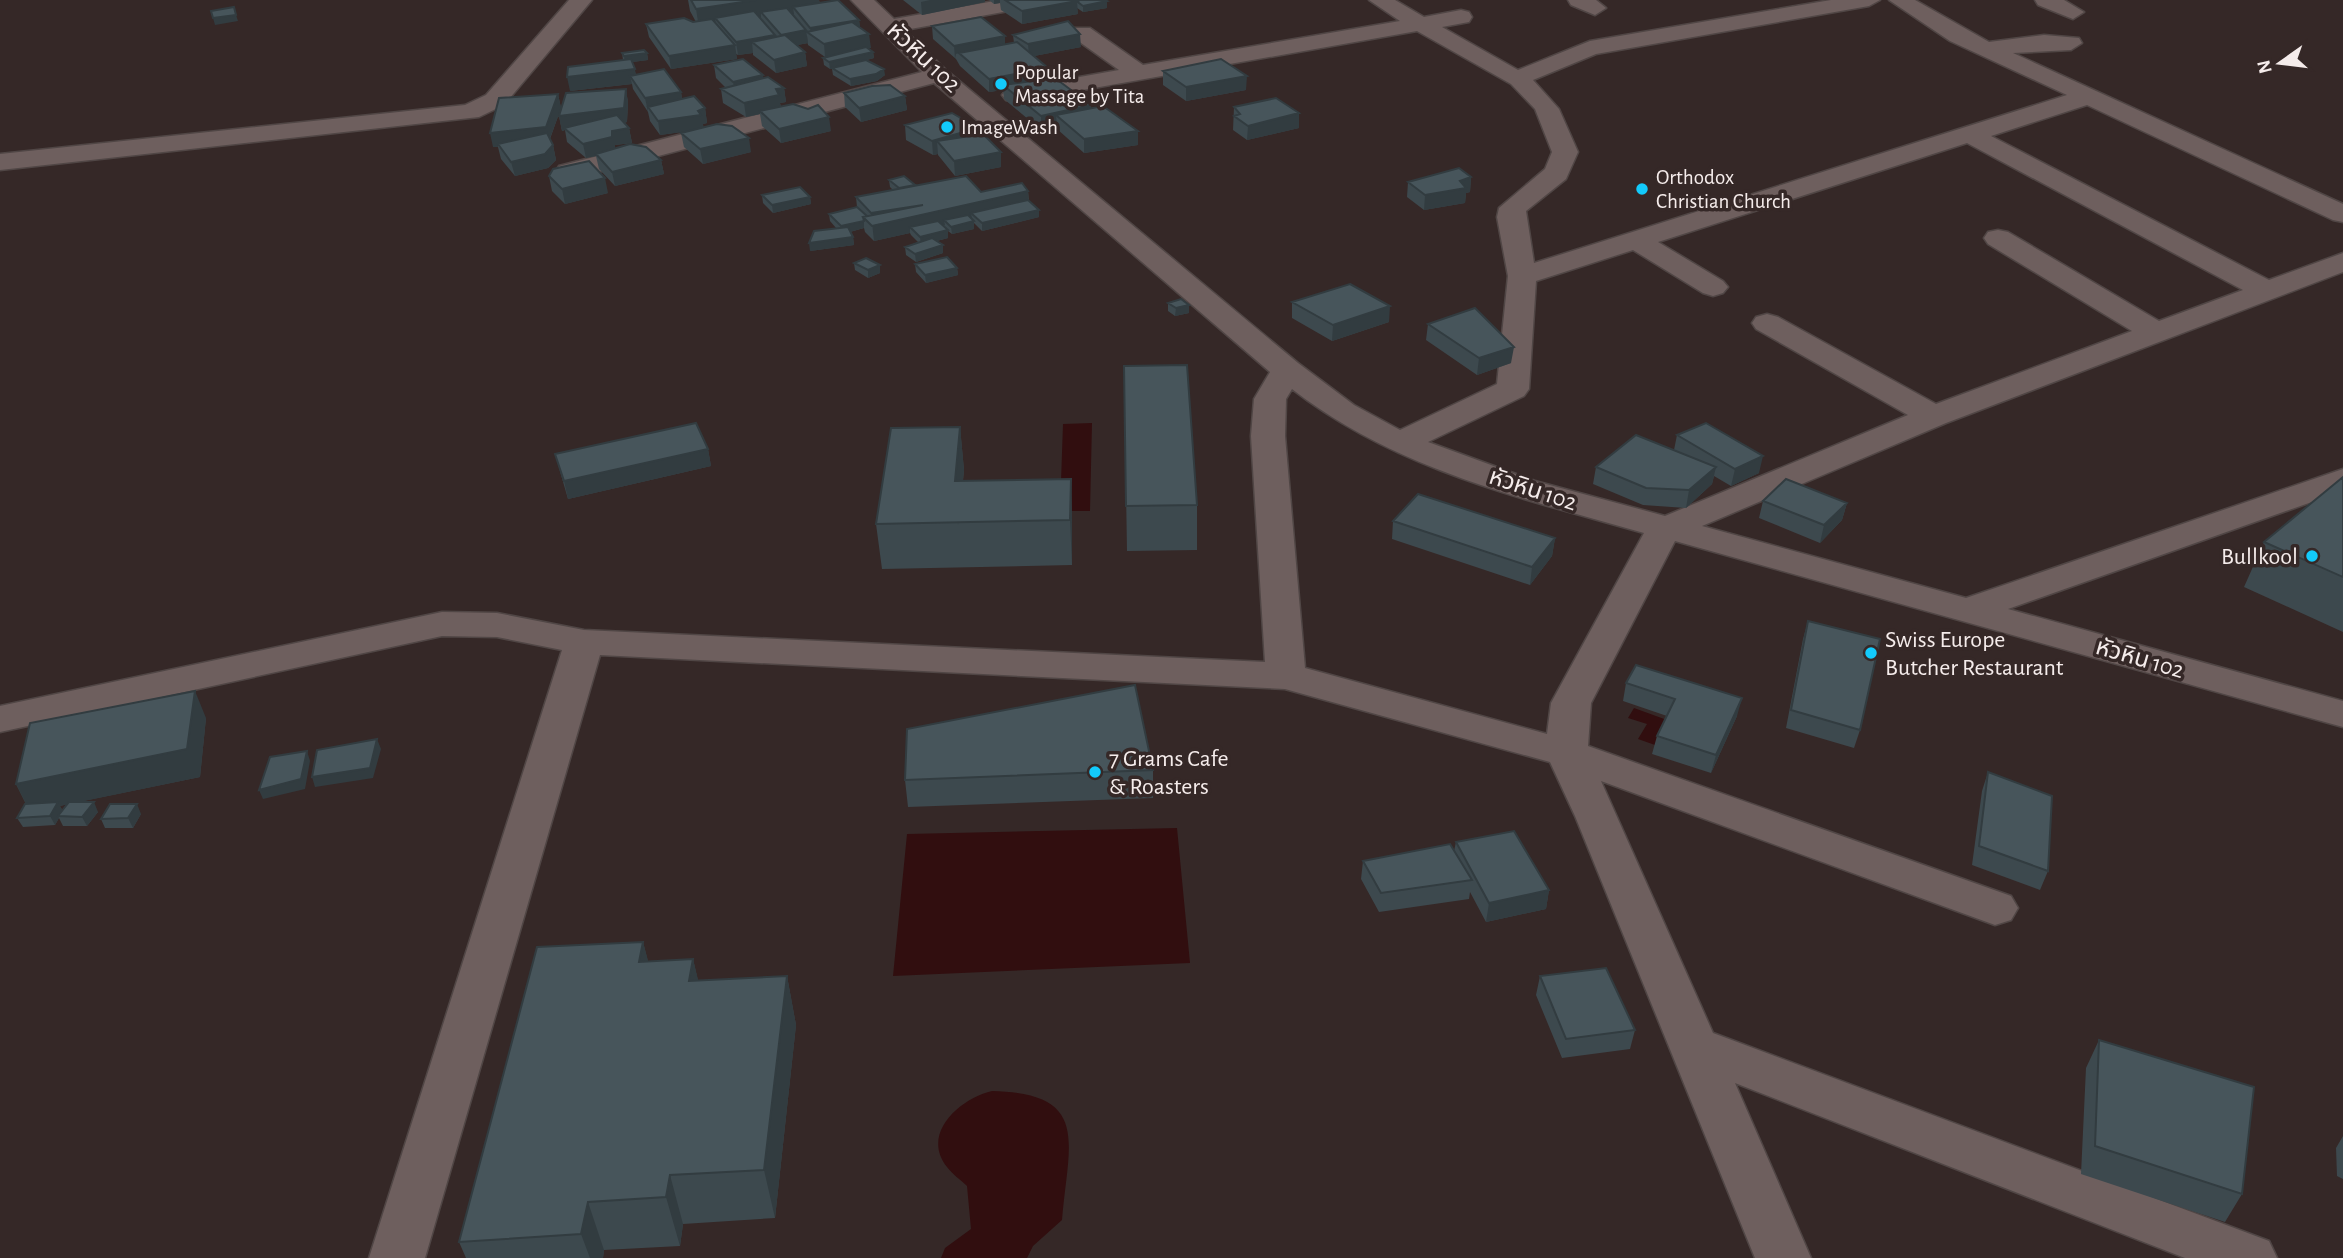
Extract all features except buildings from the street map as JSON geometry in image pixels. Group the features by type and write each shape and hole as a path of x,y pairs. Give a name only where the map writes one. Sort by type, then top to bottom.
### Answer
{"street":[{"path":"488,105 564,24 581,0"},
{"name":"หัวหิน 102","path":"862,0 938,75 974,102 1287,370 1342,412 1399,443 1522,488 1664,529 2343,714"},
{"path":"890,26 1036,0"},
{"path":"1380,0 1504,73 1520,79 1550,113 1565,152 1557,173 1513,208 1511,217 1522,276 1513,389 1399,443"},
{"path":"1520,79 1558,59 1590,48 1868,0"},
{"path":"1900,0 1987,49 2343,214"},
{"path":"2046,0 2073,12"},
{"path":"974,102 1461,17"},
{"path":"1082,33 1137,72"},
{"path":"1987,49 2071,43"},
{"path":"568,172 938,75"},
{"path":"1522,276 2087,97"},
{"path":"0,162 427,118 470,112 488,105 517,107"},
{"path":"1969,134 2264,289"},
{"path":"1998,238 2154,331"},
{"path":"1634,239 1713,287"},
{"path":"1783,1258 1597,816 1566,752 1571,703 1664,529 1934,416 2264,289 2343,262"},
{"path":"1767,323 1934,416"},
{"path":"1286,676 1268,436 1270,399 1287,370"},
{"path":"1969,610 2343,479"},
{"path":"0,719 400,630 442,624 497,625 584,642 1286,676 1566,752 1995,908"},
{"path":"397,1258 584,642"},
{"path":"1693,1046 2249,1258"}],"shaded area":[{"path":"1092,423 1090,511 1060,511 1063,424"},
{"path":"1634,708 1667,720 1655,745 1638,739 1647,724 1628,718"},
{"path":"1177,828 1190,963 893,976 907,834"},
{"path":"992,1091 1024,1094 1046,1101 1060,1113 1067,1128 1069,1146 1062,1220 1033,1246 1027,1258 941,1258 945,1248 971,1229 967,1186 949,1170 940,1154 938,1142 941,1130 957,1109"}],"place":[{"name":"Popular Massage by Tita","path":"1001,84"},
{"name":"ImageWash","path":"947,127"},
{"name":"Orthodox Christian Church","path":"1642,189"},
{"name":"Bullkool","path":"2312,556"},
{"name":"Swiss Europe Butcher Restaurant","path":"1871,653"},
{"name":"7 Grams Cafe & Roasters","path":"1095,772"}]}
